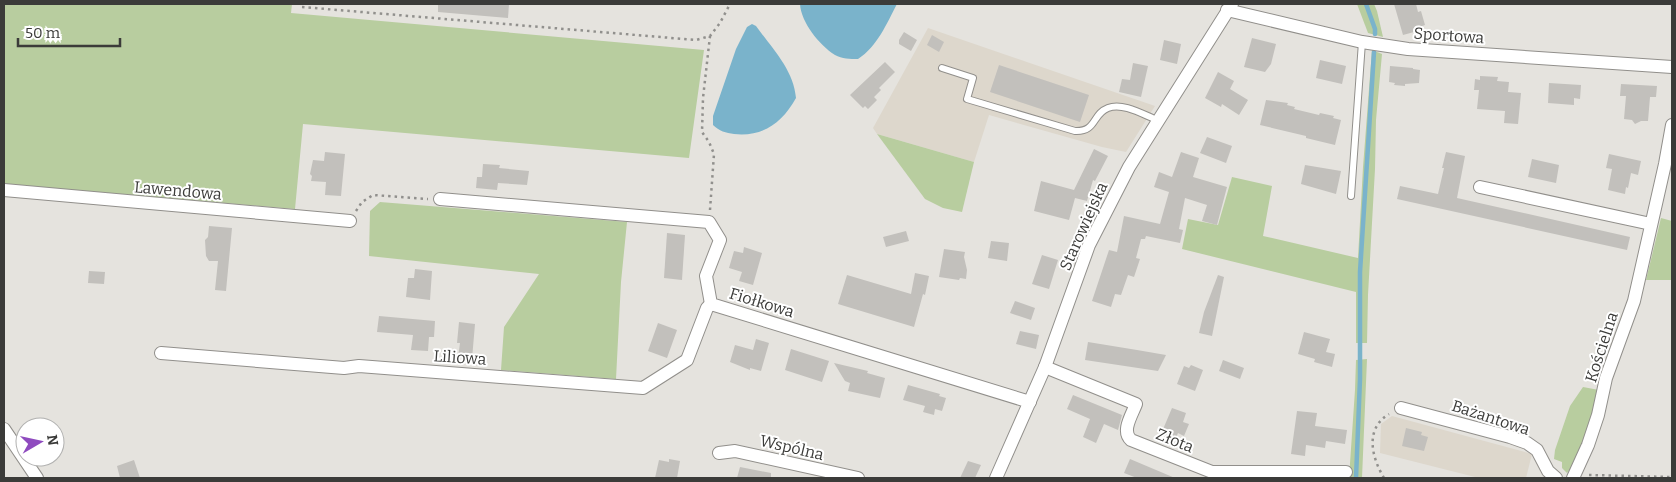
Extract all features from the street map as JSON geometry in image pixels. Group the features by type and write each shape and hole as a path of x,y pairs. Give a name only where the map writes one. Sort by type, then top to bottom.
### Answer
{"street":[{"name":"Sportowa","path":"1229,7 1362,42 1408,48 1672,67"},
{"name":"Starowiejska","path":"996,478 1044,367 1089,245 1129,167 1229,7"},
{"name":"Kościelna","path":"1574,476 1588,445 1606,378 1634,301 1672,125"},
{"path":"1480,187 1651,224"},
{"name":"Lawendowa","path":"4,190 350,222"},
{"path":"440,200 708,222"},
{"name":"Fiołkowa","path":"708,222 720,240 706,276 711,304 1030,402"},
{"name":"Liliowa","path":"161,353 344,368 359,366 643,388 687,360 706,308 711,304"},
{"name":"Złota","path":"1044,367 1136,404 1126,430 1127,437 1212,472 1346,472"},
{"name":"Bażantowa","path":"1401,408 1494,432 1528,444 1537,450 1548,471 1556,478"},
{"path":"4,429 38,478"},
{"name":"Wspólna","path":"719,453 735,450 858,478"}],"lane":[{"path":"1351,196 1362,42"},
{"path":"942,68 973,78 966,98 1075,131 1090,128 1102,112 1109,107 1123,107 1157,120"}],"path":[{"path":"708,222 714,154 702,132 703,98 710,36 720,23 730,4"},
{"path":"302,7 696,40 710,36"},
{"path":"350,222 362,202 373,195 440,200"},
{"path":"1384,478 1376,464 1372,448 1375,428 1385,416 1401,408"},
{"path":"1574,476 1672,477"}],"shaded area":[{"path":"928,28 1155,106 1126,152 989,115 974,162 877,134 873,128"},
{"path":"1392,416 1532,454 1526,478 1479,478 1380,453 1381,424"}],"green space":[{"path":"4,4 292,4 291,13 704,50 689,158 303,124 295,209 4,184"},
{"path":"1357,4 1374,4 1383,37 1368,33"},
{"path":"1372,50 1382,54 1376,120 1367,343 1356,343 1356,292 1182,249 1188,219 1218,225 1232,177 1272,186 1263,236 1358,258"},
{"path":"877,134 974,162 962,212 943,208 925,199"},
{"path":"380,202 627,222 621,282 616,379 501,370 504,327 539,274 369,256 370,211"},
{"path":"1661,218 1672,221 1672,280 1646,280"},
{"path":"1367,359 1362,478 1349,478 1356,360"},
{"path":"1583,387 1599,390 1591,423 1583,445 1567,473 1562,468 1562,462 1554,459 1555,450 1570,406"}],"water":[{"path":"800,4 897,4 871,48 858,59 846,59 829,51 812,32 801,11"},
{"path":"752,24 756,26 786,68 791,78 796,98 791,107 778,121 763,131 744,134 728,133 713,125 713,116 736,49 747,27"}],"building":[{"path":"438,4 509,4 508,18 438,12"},
{"path":"1394,4 1416,4 1418,12 1421,11 1425,25 1413,29 1414,32 1403,35"},
{"path":"904,32 917,40 911,51 899,44 899,40"},
{"path":"932,35 944,42 939,52 927,45"},
{"path":"1252,38 1276,44 1271,64 1265,72 1244,67"},
{"path":"1164,40 1181,44 1177,64 1160,60"},
{"path":"1320,60 1346,66 1342,84 1316,78"},
{"path":"885,62 895,72 879,88 881,90 874,97 877,100 868,109 865,106 863,108 850,95"},
{"path":"1133,63 1148,66 1141,97 1119,92 1122,79 1130,80"},
{"path":"999,65 1089,95 1080,122 990,92"},
{"path":"1390,66 1420,70 1419,83 1405,84 1405,86 1394,85 1395,83 1389,82"},
{"path":"1218,72 1234,81 1230,89 1248,100 1239,115 1222,104 1221,107 1205,98"},
{"path":"1480,76 1498,77 1497,81 1509,82 1508,92 1521,93 1518,124 1504,123 1505,111 1477,109 1479,90 1474,90 1475,79 1480,80"},
{"path":"1549,83 1581,85 1580,99 1574,98 1574,105 1548,103"},
{"path":"1621,84 1657,86 1656,97 1650,97 1648,121 1641,121 1635,124 1632,120 1624,119 1626,96 1620,96"},
{"path":"1266,100 1288,103 1287,105 1295,107 1294,109 1319,115 1320,113 1334,116 1333,118 1341,120 1335,145 1260,125"},
{"path":"1207,137 1232,146 1226,163 1200,153"},
{"path":"1094,149 1108,156 1095,181 1093,180 1087,201 1075,198 1069,220 1034,211 1041,181 1074,190"},
{"path":"325,152 345,154 341,196 325,195 326,182 311,181 312,176 310,174 313,160 324,161"},
{"path":"1181,152 1199,158 1193,177 1227,187 1217,225 1202,221 1207,205 1185,198 1179,229 1183,230 1180,243 1146,236 1145,239 1141,239 1136,258 1140,259 1134,277 1128,275 1121,295 1115,294 1111,307 1092,301 1109,250 1117,252 1124,216 1160,224 1169,192 1154,187 1159,172 1172,177"},
{"path":"1446,152 1465,156 1457,198 1630,237 1627,250 1397,199 1400,186 1438,194"},
{"path":"1609,154 1641,161 1638,175 1631,173 1625,194 1608,190 1612,169 1606,168"},
{"path":"1532,159 1559,165 1556,183 1528,177"},
{"path":"483,164 500,165 499,168 529,171 527,185 498,183 497,190 476,188 477,177 482,177"},
{"path":"1305,165 1341,171 1336,194 1301,184"},
{"path":"209,226 232,228 226,291 215,290 218,261 209,261 206,256 205,240 208,237"},
{"path":"906,231 909,241 886,247 883,237"},
{"path":"667,233 685,235 682,280 664,278"},
{"path":"991,241 1009,243 1007,261 988,258"},
{"path":"744,247 762,253 753,285 739,281 742,272 729,268 734,251 743,253"},
{"path":"944,249 965,252 966,279 960,278 959,280 939,277"},
{"path":"1042,255 1058,260 1049,289 1032,284"},
{"path":"415,269 432,271 430,300 406,297 408,278 414,278"},
{"path":"89,271 105,272 104,284 88,283"},
{"path":"915,273 929,276 925,295 923,294 914,327 838,304 847,275 911,294"},
{"path":"1218,275 1224,277 1212,336 1199,333 1204,312"},
{"path":"1015,301 1035,308 1031,320 1010,313"},
{"path":"379,316 435,321 434,337 429,337 428,351 411,350 413,335 377,332"},
{"path":"459,322 475,324 472,359 458,358 460,343 457,343"},
{"path":"658,323 677,330 667,358 648,351"},
{"path":"1020,331 1039,335 1036,349 1016,344"},
{"path":"1304,332 1330,339 1326,352 1335,354 1332,367 1314,362 1315,359 1298,354"},
{"path":"756,339 769,343 761,371 750,368 750,370 730,362 735,345 753,350"},
{"path":"1088,342 1166,355 1158,371 1085,360"},
{"path":"791,349 829,361 822,382 785,370"},
{"path":"1223,360 1244,368 1240,379 1219,371"},
{"path":"834,363 868,371 867,373 885,378 880,398 848,391 850,383 845,381"},
{"path":"1191,365 1203,370 1195,391 1177,384 1184,366 1189,368"},
{"path":"908,385 940,394 939,396 946,398 942,411 935,409 934,415 923,412 925,406 903,400"},
{"path":"1073,395 1122,415 1118,430 1104,424 1096,443 1083,437 1090,419 1067,409"},
{"path":"1172,408 1186,413 1183,422 1189,424 1184,436 1178,433 1175,440 1161,434"},
{"path":"1297,411 1317,413 1315,426 1347,430 1345,444 1326,441 1325,448 1306,445 1305,456 1291,454"},
{"path":"1406,428 1422,432 1421,435 1428,437 1424,451 1402,446"},
{"path":"669,459 680,461 677,478 655,478 659,460 669,462"},
{"path":"1130,459 1175,478 1137,478 1124,473"},
{"path":"134,460 140,478 120,478 117,466"},
{"path":"968,461 981,465 975,478 960,478"},
{"path":"740,467 771,473 771,478 737,478"}],"waterway":[{"path":"1366,4 1375,34"},
{"path":"1356,478 1360,379 1360,272 1374,52"}]}
